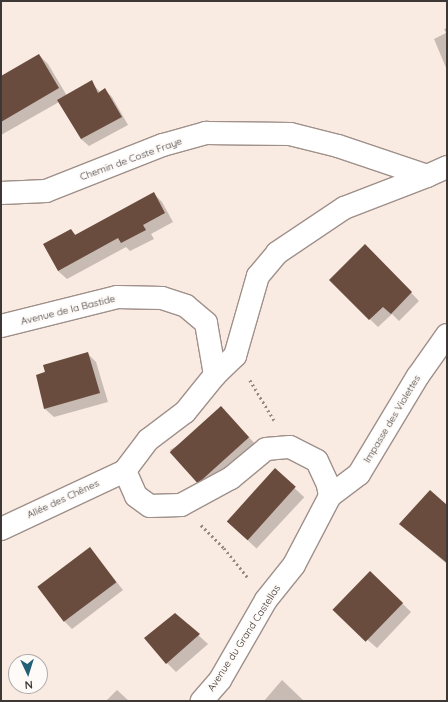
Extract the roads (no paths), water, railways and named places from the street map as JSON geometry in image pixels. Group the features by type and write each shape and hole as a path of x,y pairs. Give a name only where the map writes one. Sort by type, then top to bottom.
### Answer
{"street":[{"name":"Chemin de Coste Fraye","path":"1,193 46,191 163,145 206,133 290,134 338,146 427,176"},
{"path":"330,496 328,486 317,461 290,447 266,449 230,478 181,505 150,506 136,496 125,471 148,440 185,412 215,375 235,356 258,276 277,253 344,208 447,167"},
{"name":"Avenue de la Bastide","path":"1,326 117,297 162,298 186,306 206,323 215,375"},
{"name":"Impasse des Violettes","path":"330,496 360,474 418,376 447,336"},
{"name":"Allée des Chênes","path":"1,529 125,471"},
{"name":"Avenue du Grand Castellas","path":"202,701 220,680 266,600 294,564 330,496"}]}
